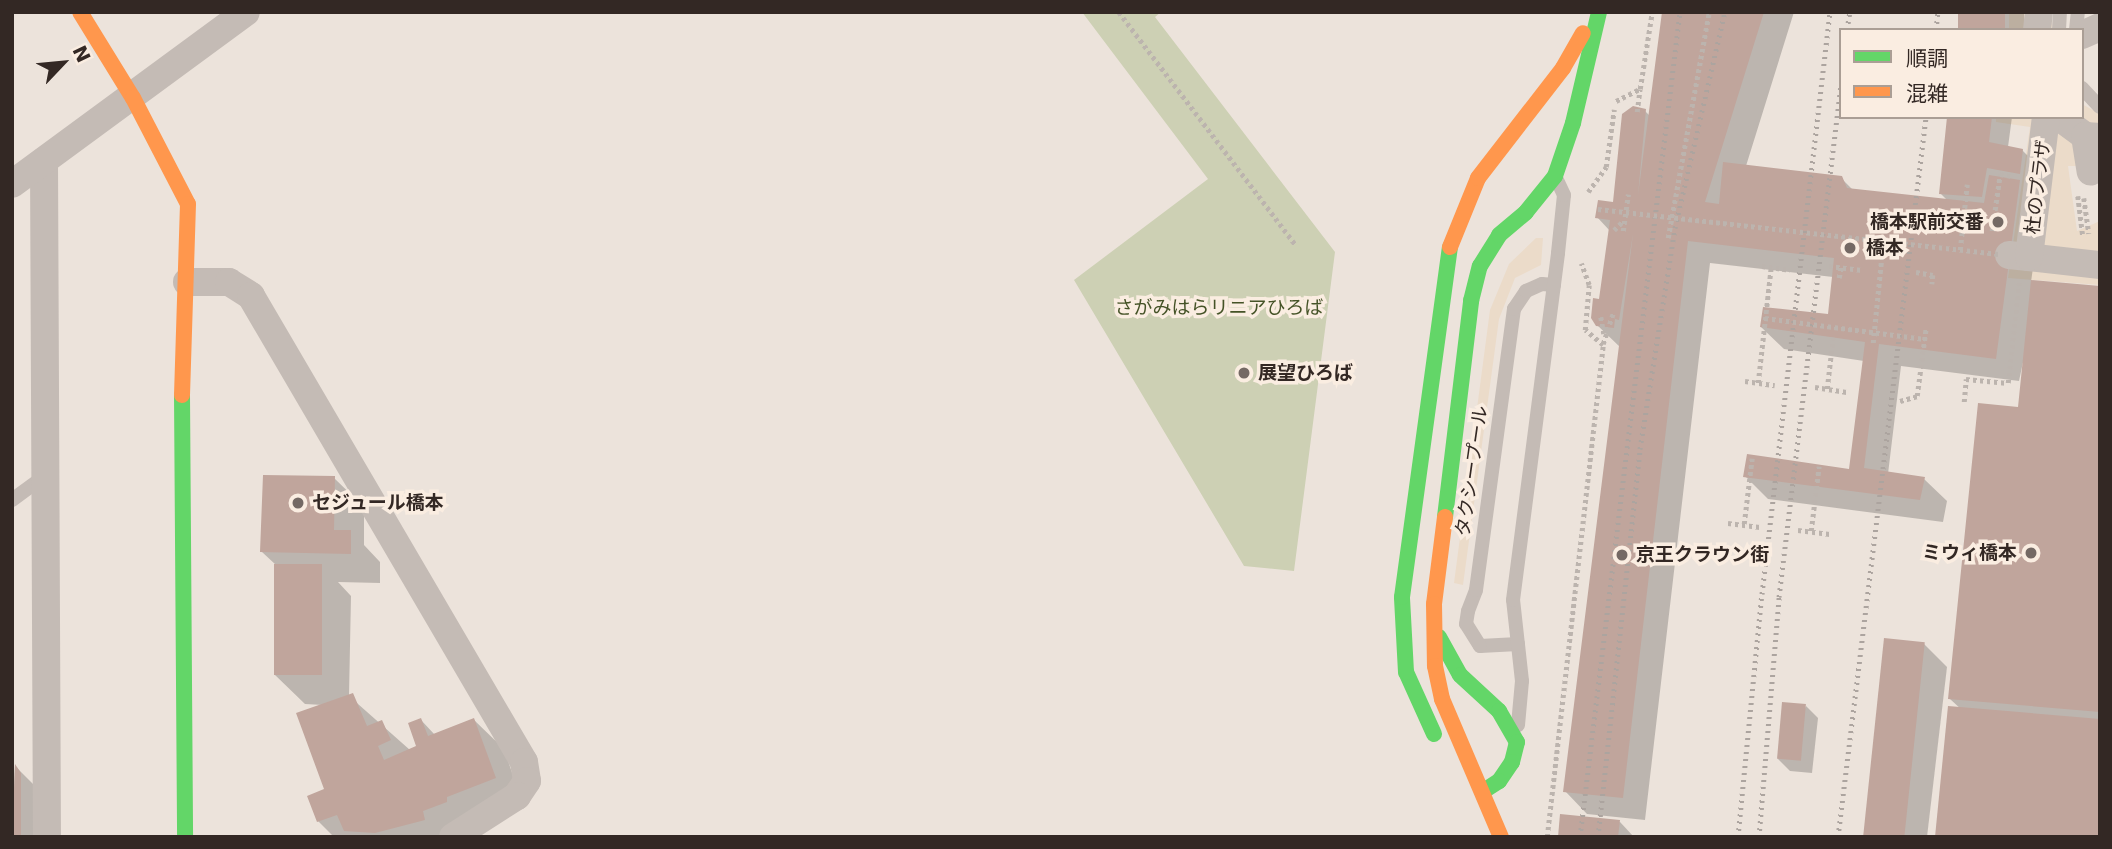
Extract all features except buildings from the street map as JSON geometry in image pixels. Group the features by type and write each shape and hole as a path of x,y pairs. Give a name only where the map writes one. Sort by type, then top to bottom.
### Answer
{"street":[{"path":"80,12 133,98 188,204 181,421 185,837"},
{"path":"12,184 133,98 246,12"},
{"path":"1482,793 1445,752 1422,714 1406,672 1402,597 1451,240 1478,178 1563,68 1593,12"},
{"path":"1501,837 1442,699 1434,620 1471,301 1480,266 1499,235 1526,212 1555,176 1599,12"},
{"path":"2084,34 2100,27"},
{"name":"杜のプラザ","path":"2046,119 2012,260 2090,251"},
{"name":"杜のプラザ","path":"2063,119 2093,136"},
{"path":"2084,181 2093,136"},
{"path":"1478,178 1501,162 1518,158"},
{"path":"44,161 47,837"},
{"path":"1539,163 1555,176"},
{"path":"187,282 229,282 251,296 524,762 528,776 521,792 453,837"},
{"path":"1434,620 1460,675 1499,711 1517,742 1512,762 1499,780 1482,793"}],"lane":[{"path":"2084,90 2100,107"},
{"path":"1517,742 1522,681 1513,600 1564,195 1555,176"},
{"name":"タクシープール","path":"1518,644 1480,646 1466,624 1476,590 1514,309 1526,291 1542,284 1554,285"},
{"path":"12,500 47,474"}],"path":[{"path":"1119,12 1295,244"},
{"path":"1637,112 1652,12"},
{"path":"1668,238 1709,12"},
{"path":"1586,195 1606,167 1616,99 1640,89"},
{"path":"2084,181 2090,251"},
{"path":"1964,402 1966,379 2008,383 2012,260 1999,182"},
{"path":"1960,250 1967,184"},
{"path":"1623,231 1628,194"},
{"path":"1598,209 1960,250 2012,260"},
{"path":"1614,230 1624,220"},
{"path":"1873,343 1883,242"},
{"path":"1578,255 1589,285 1585,330 1602,345"},
{"path":"1762,266 1790,270"},
{"path":"1829,266 1862,270"},
{"path":"1758,383 1772,267"},
{"path":"1839,278 1841,267"},
{"path":"1916,272 1933,275 1932,284"},
{"path":"1548,837 1602,345 1612,313"},
{"path":"1601,317 1604,334"},
{"path":"1765,318 1925,339"},
{"path":"1900,401 1917,396 1926,328"},
{"path":"1827,389 1833,337"},
{"path":"1745,381 1775,385"},
{"path":"1815,387 1847,392"},
{"path":"1744,524 1752,461"},
{"path":"1811,531 1819,466"},
{"path":"1728,523 1760,527"},
{"path":"1798,530 1830,534"}],"green space":[{"name":"さがみはらリニアひろば","path":"1082,12 1161,12 1155,17 1335,252 1294,571 1244,566 1074,280 1208,179"}],"shaded area":[{"path":"2009,12 2052,12 2052,28 2009,28"},
{"path":"2084,105 2100,114 2100,166 2068,166 2077,231 2100,221 2100,285 2008,278 2030,127 1996,122 1996,119 2084,119"},
{"path":"1536,238 1543,238 1541,265 1515,278 1499,319 1463,585 1454,583 1490,310 1509,264"}],"railway":[{"path":"1580,837 1680,12"},
{"path":"1598,837 1640,449 1675,228 1725,12"},
{"path":"1738,837 1762,594 1830,12"},
{"path":"1847,28 1850,12"},
{"path":"1936,28 1938,12"},
{"path":"1759,837 1779,597 1839,102"},
{"path":"1838,837 1926,119"}],"traffic: fast":[{"path":"1445,517 1471,301 1480,266 1499,235 1526,212 1555,176 1573,123 1599,12"},
{"path":"1434,734 1406,672 1402,597 1450,247"},
{"path":"182,395 185,837"},
{"path":"1439,637 1460,675 1499,711 1517,742 1512,762 1499,781 1482,792"}],"traffic: slow":[{"path":"80,12 133,98 188,204 182,395"},
{"path":"1450,247 1478,178 1563,68 1583,33"},
{"path":"1445,517 1434,604 1435,666 1442,699 1501,837"}],"place":[{"name":"橋本駅前交番","path":"1998,222"},
{"name":"橋本","path":"1850,248"},
{"name":"展望ひろば","path":"1244,373"},
{"name":"セジュール橋本","path":"298,503"},
{"name":"ミウィ橋本","path":"2031,553"},
{"name":"京王クラウン街","path":"1622,555"}]}
